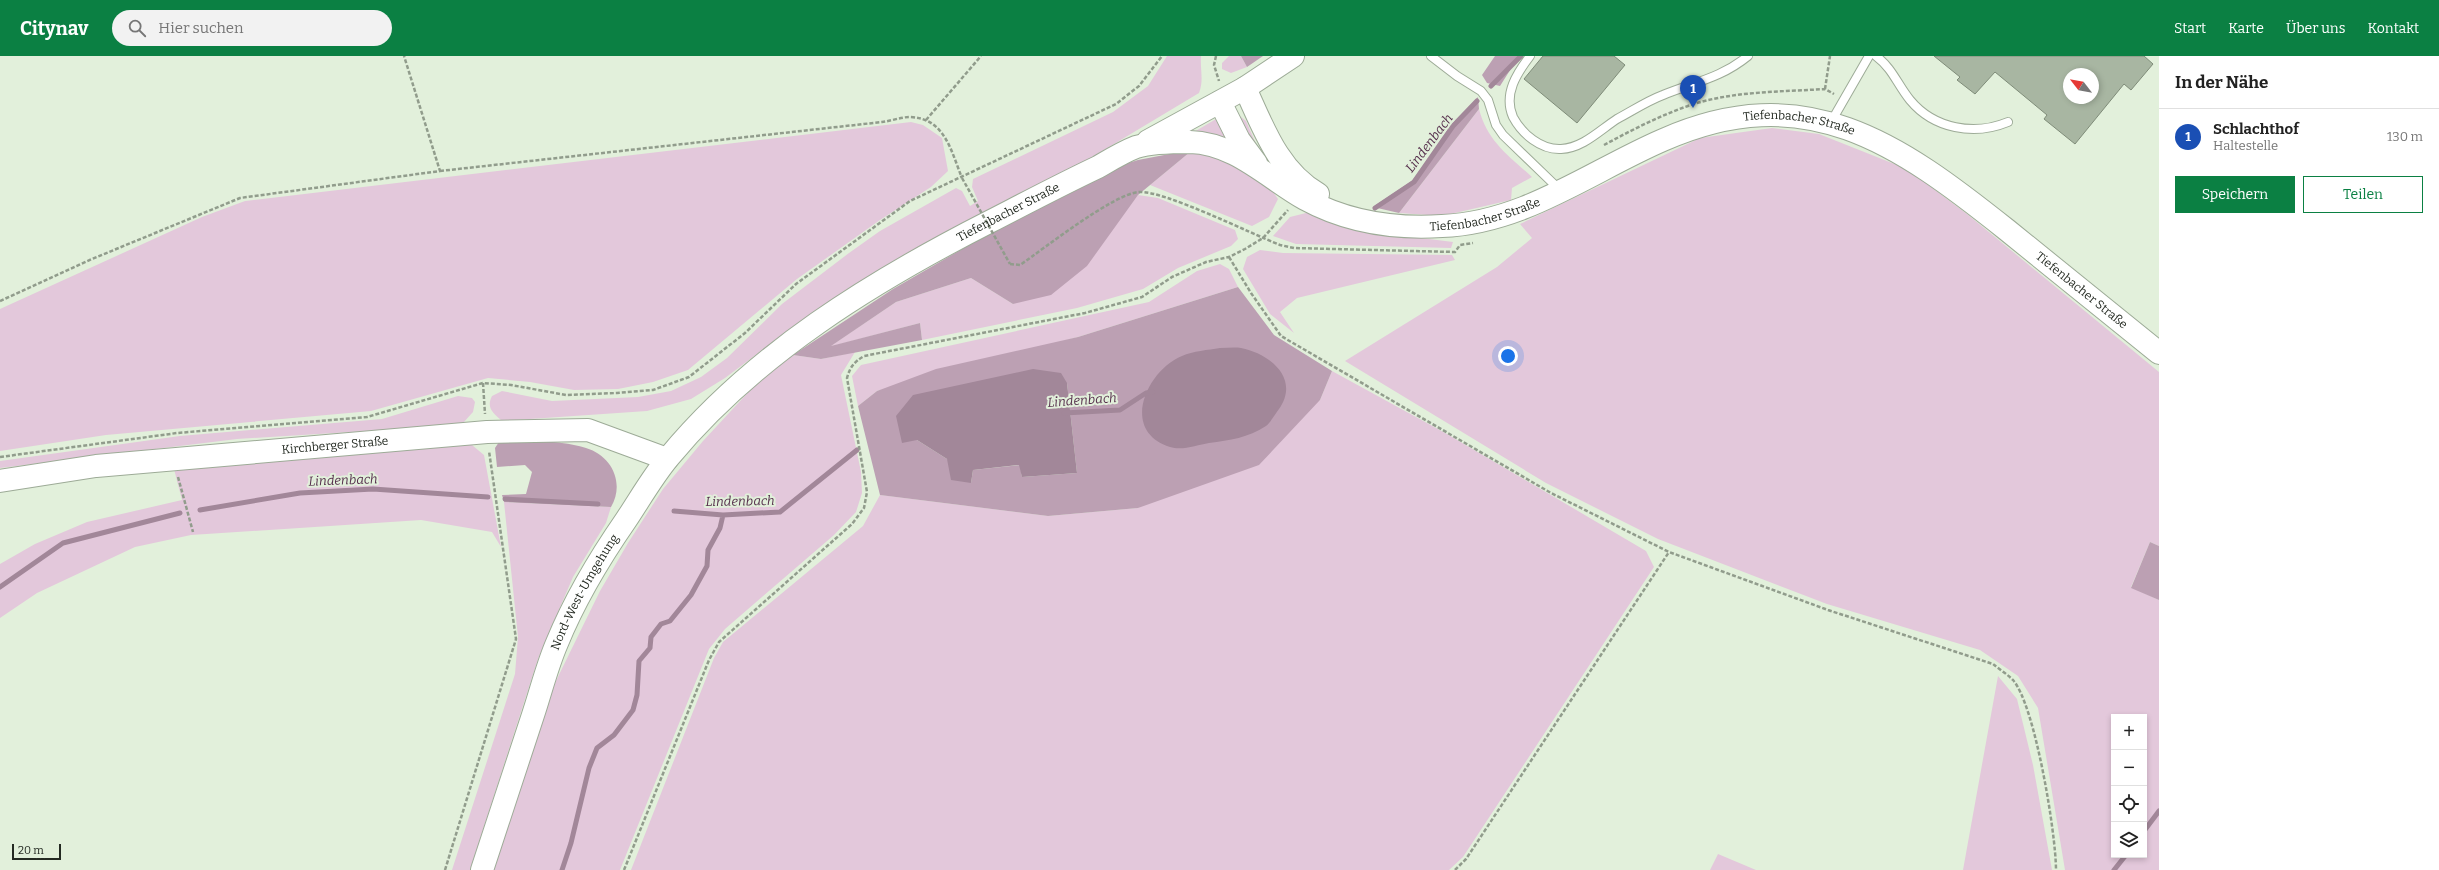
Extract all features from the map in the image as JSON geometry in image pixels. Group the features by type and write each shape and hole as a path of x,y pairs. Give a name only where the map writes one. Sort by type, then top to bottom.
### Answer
{"main road":[{"path":"1138,146 1231,96 1293,56"},
{"name":"Tiefenbacher Straße","path":"1231,96 1239,140 1251,158 1268,175"},
{"name":"Tiefenbacher Straße","path":"1231,96 1298,178 1316,192 1339,205 1387,224"},
{"name":"Tiefenbacher Straße","path":"767,360 828,314 970,232 1138,146 1186,142 1209,144 1234,154 1301,197 1341,216 1365,222 1447,226 1484,221 1561,191 1657,142 1717,120 1771,114 1831,122 1886,145 1917,163 1959,192 2159,353"},
{"name":"Nord-West-Umgehung","path":"482,870 556,645 592,570 667,459 717,406 767,360"},
{"name":"Kirchberger Straße","path":"0,481 96,466 487,432 588,430 667,459"}],"lane":[{"path":"1431,56 1456,76 1481,91 1488,100 1496,125 1503,135 1561,191"},
{"path":"1530,56 1521,67 1511,87 1509,102 1511,110 1517,123 1534,140 1546,147 1562,149 1585,141 1614,121 1662,96 1717,77 1732,70 1748,56"},
{"path":"1831,122 1869,56"},
{"path":"1876,56 1889,66 1910,99 1929,119 1940,124 1975,130 1994,127 2008,122"}],"path":[{"path":"404,56 440,171"},
{"path":"926,120 981,56"},
{"path":"0,457 177,433 367,417 483,383 511,385 566,395 617,394 653,390 689,377 745,333 796,284 910,201 962,178 1116,104 1139,86 1162,56"},
{"path":"1216,56 1214,65 1216,75 1231,96"},
{"path":"1825,89 1830,56"},
{"path":"1599,148 1652,120 1686,106 1718,98 1825,89 1844,99"},
{"path":"0,301 92,259 240,198 440,171 882,122 909,117 926,120 944,133 962,178 1010,264 1020,265 1116,200 1138,192 1162,196 1263,238 1294,248 1455,252 1460,245 1478,243"},
{"path":"624,870 709,660 719,642 840,536 864,508 867,492 847,378 850,367 856,361 864,356 1085,313 1142,297 1172,277 1206,262 1229,257 1263,238 1301,197"},
{"path":"1229,257 1251,293 1281,336 1551,493 1669,552 1828,610 1993,664 2013,680 2030,715 2056,846 2056,870"},
{"path":"445,870 516,639 487,432 483,383"},
{"path":"174,460 193,532"},
{"path":"1455,870 1470,852 1669,552"}],"shaded area":[{"path":"1167,56 1201,56 1202,79 1199,93 1084,162 793,327 725,378 691,399 647,411 502,421 491,410 490,400 492,396 502,391 552,401 638,397 671,391 701,377 727,358 782,304 880,231 956,188 962,191 970,206 978,201 972,187 973,179 1113,112 1148,86"},
{"path":"1229,56 1241,56 1247,67 1231,73 1222,69 1222,63"},
{"path":"1241,56 1263,56 1247,67"},
{"path":"1495,56 1519,56 1500,86 1487,83 1482,75"},
{"path":"1478,97 1479,109 1399,213 1373,207 1413,180 1452,125"},
{"path":"1479,109 1487,130 1493,139 1507,155 1532,177 1512,188 1511,200 1442,216 1399,213"},
{"path":"1236,113 1246,121 1264,162"},
{"path":"1216,119 1229,142 1194,132"},
{"path":"911,122 923,125 942,138 948,171 931,187 880,220 797,279 688,370 653,382 618,389 574,390 530,382 488,378 371,411 106,435 0,451 0,309 202,217 245,201"},
{"path":"1772,128 1819,134 1907,169 1967,214 2159,372 2159,546 2150,542 2131,587 2159,600 2159,870 2065,870 2038,708 2018,676 1980,650 1827,604 1658,539 1546,483 1345,361 1497,267 1532,238 1520,224 1700,138"},
{"path":"1185,151 1190,152 1138,195 1087,266 1051,295 1013,304 971,278 896,302 831,346 920,323 922,340 821,359 793,355 893,289 995,230 1112,168 1138,160"},
{"path":"1190,152 1216,154 1269,186 1278,199 1269,217 1252,226 1150,185"},
{"path":"1138,195 1158,198 1235,230 1238,239 1231,246 1178,268 1143,289 1077,308 922,340 920,323 829,347 896,302 971,278 1013,304 1126,210"},
{"path":"1310,212 1413,237 1453,242 1451,248 1296,244 1273,236 1290,217"},
{"path":"1260,250 1283,253 1452,255 1455,260 1297,298 1280,312 1294,333 1270,314 1243,269 1247,257"},
{"path":"1220,264 1229,269 1238,287 1078,337 877,391 858,406 852,376 861,365 1149,302 1197,271"},
{"path":"1238,287 1274,335 1332,371 1320,400 1259,465 1138,508 1048,516 880,495 858,406 877,391 936,369 1078,337","holes":["1067,383 1077,473 1022,477 1020,465 973,470 971,483 947,459 917,440"]},
{"path":"1220,348 1239,348 1252,351 1272,362 1284,378 1286,388 1285,398 1279,409 1266,426 1246,436 1179,448 1170,447 1154,439 1145,428 1142,415 1144,401 1149,387 1158,374 1169,363 1186,354"},
{"path":"855,352 841,375 861,472 862,493 856,512 834,535 725,629 709,649 620,870 492,870 551,691 600,591 628,543 663,489 703,441 755,385 793,355 821,359"},
{"path":"1033,369 1061,373 1067,383 1077,473 1022,477 1019,465 973,470 971,483 951,480 947,459 917,440 902,443 896,416 913,395"},
{"path":"1332,371 1447,434 1646,551 1654,567 1463,857 1449,870 631,870 714,658 723,642 863,526 880,495 1048,516 1138,508 1320,400"},
{"path":"458,396 472,398 475,402 473,412 463,423 431,427 237,439 0,468 0,461 180,436 382,419"},
{"path":"537,441 580,446 603,457 614,472 616,480 617,489 611,507 504,502 502,495 526,494 532,472 525,465 497,467 495,448 499,442"},
{"path":"456,444 472,445 484,455 501,547 492,532 421,520 191,535 135,547 37,593 0,618 0,564 35,544 87,522 182,500 174,469"},
{"path":"504,502 611,507 606,523 573,577 538,659 470,870 452,870 515,674 518,637"},
{"path":"2150,542 2159,546 2159,600 2131,588"},
{"path":"1998,676 2017,699 2033,765 2052,870 1963,870"},
{"path":"1718,854 1756,870 1710,870"}],"building":[{"path":"1543,56 1614,56 1625,65 1577,123 1524,79"},
{"path":"1934,56 2144,56 2153,64 2131,90 2124,84 2075,144 2044,119 2047,115 1995,72 1975,94 1957,80 1960,77"}],"waterway":[{"name":"Lindenbach","path":"1491,86 1521,56"},
{"name":"Lindenbach","path":"1375,208 1414,182 1453,126 1477,101"},
{"name":"Lindenbach","path":"1064,413 1120,410 1146,393 1153,392"},
{"name":"Lindenbach","path":"674,511 723,515 780,512 857,450"},
{"name":"Lindenbach","path":"200,510 300,493 373,489 488,497"},
{"name":"Lindenbach","path":"505,499 598,504"},
{"name":"Lindenbach","path":"0,587 63,543 180,513"},
{"path":"562,870 571,843 589,768 597,748 614,735 633,710 637,695 639,661 650,648 651,637 661,624 670,621 691,595 707,566 708,550 720,528 723,515"},
{"path":"2147,827 2159,811"},
{"path":"2114,870 2124,858"}],"place":[{"name":"Schlachthof","path":"1693,108"}]}
